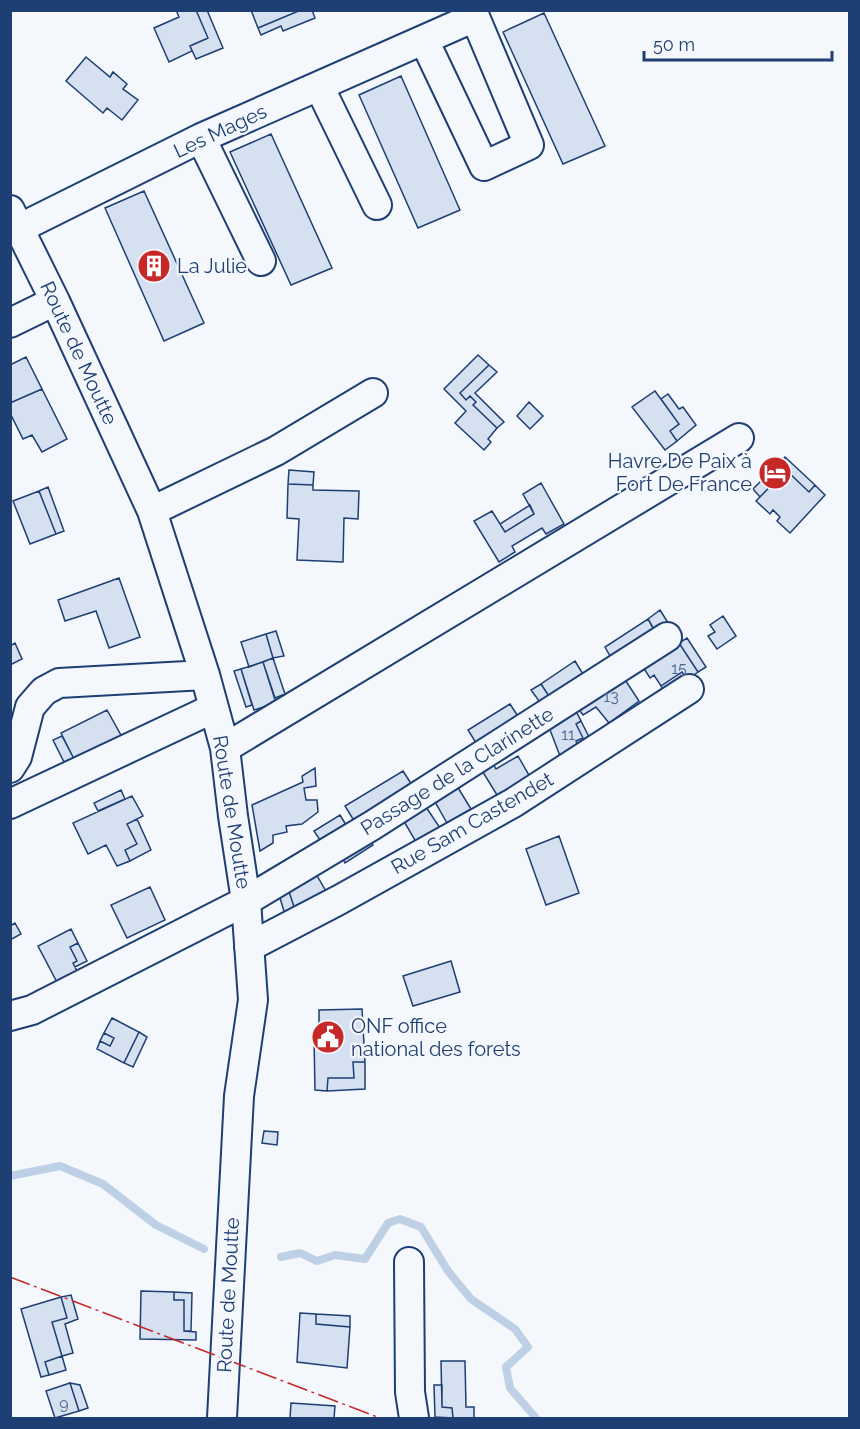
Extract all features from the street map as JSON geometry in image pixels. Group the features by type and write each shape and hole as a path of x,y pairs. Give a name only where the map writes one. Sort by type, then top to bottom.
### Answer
{"street":[{"name":"Les Mages","path":"15,219 476,17 529,145 484,166 424,40"},
{"path":"319,86 377,204"},
{"path":"201,138 261,261"},
{"name":"Route de Moutte","path":"15,219 152,511 205,675 225,748 246,901 253,1000 239,1096 222,1419"},
{"path":"10,323 55,301"},
{"path":"152,511 276,451 373,393"},
{"path":"225,748 739,438"},
{"name":"Passage de la Clarinette","path":"10,1016 32,1010 246,901 373,825 667,637"},
{"path":"10,768 18,756 30,707 44,691 59,683 205,675"},
{"name":"Rue Sam Castendet","path":"249,947 339,900 513,803 689,689"},
{"path":"10,804 214,708"},
{"path":"409,1262 410,1392 414,1419"}],"building":[{"path":"176,10 196,10 208,38 190,46 192,51 169,62 154,28 179,17"},
{"path":"196,10 207,10 223,48 196,59 190,46 208,38"},
{"path":"251,10 301,10 258,28"},
{"path":"301,10 312,10 315,18 283,31 281,26 261,35 258,28"},
{"path":"544,13 605,146 563,164 503,32"},
{"path":"86,57 110,77 113,72 127,84 123,89 138,100 122,120 107,108 103,113 66,81"},
{"path":"401,76 460,210 418,228 359,95"},
{"path":"271,134 332,268 291,285 230,152"},
{"name":"La Julie","path":"144,191 204,323 164,341 105,208"},
{"path":"478,355 489,365 460,393 466,400 470,396 476,402 473,405 497,428 488,439 491,442 484,450 455,423 466,411 444,389"},
{"path":"26,357 42,389 10,403 10,365"},
{"path":"489,365 497,372 475,393 504,422 497,428 473,405 476,402 470,396 466,400 460,393"},
{"path":"42,389 67,439 42,452 32,435 23,439 10,413 10,403"},
{"path":"655,391 679,424 670,431 677,441 665,450 632,407"},
{"path":"668,394 679,409 683,407 696,425 677,441 670,431 679,424 661,399"},
{"path":"529,402 543,416 530,429 517,416"},
{"path":"785,457 815,485 809,492 786,470 760,497 753,489"},
{"path":"289,470 314,472 313,485 288,484"},
{"path":"786,470 809,492 815,485 825,495 790,533 777,521 780,517 773,510 770,514 756,501"},
{"path":"541,483 564,524 546,534 542,528 512,546 515,552 499,562 474,521 492,511 505,532 534,514 523,494"},
{"path":"288,484 313,485 313,490 359,491 358,519 344,518 343,562 297,560 299,519 287,518"},
{"path":"48,487 64,531 56,534 39,491"},
{"path":"39,491 56,534 30,544 13,501"},
{"path":"530,505 534,514 505,532 500,524"},
{"path":"119,578 140,637 109,648 96,611 65,621 58,600"},
{"path":"660,610 672,629 654,630 648,619"},
{"path":"723,616 736,636 717,649 708,636 715,632 710,625"},
{"path":"648,619 655,631 628,659 621,649 610,656 605,647"},
{"path":"276,631 284,656 273,658 266,634"},
{"path":"266,634 273,658 249,667 241,642"},
{"path":"687,638 706,667 698,672 679,643"},
{"path":"15,643 22,659 10,665 10,646"},
{"path":"679,643 698,672 687,680 682,672 661,686 654,675 650,678 643,667"},
{"path":"273,658 285,694 275,698 263,662"},
{"path":"575,661 583,674 573,682 556,707 541,684"},
{"path":"263,662 276,703 254,710 241,669"},
{"path":"241,669 252,705 246,707 234,671"},
{"path":"620,672 639,701 609,723 596,707 583,715 574,703"},
{"path":"682,672 687,680 665,694 661,686"},
{"path":"541,684 556,707 548,713 531,690"},
{"path":"510,704 519,718 483,754 468,730"},
{"path":"575,709 581,721 576,724 583,738 576,741 579,748 560,756 547,722"},
{"path":"107,710 122,737 75,761 61,733"},
{"path":"581,721 591,741 579,748 576,741 583,738 576,724"},
{"path":"62,736 74,759 65,764 53,740"},
{"path":"518,756 530,777 497,795 481,769 492,762 496,769"},
{"path":"315,768 316,786 304,788 306,800 317,800 318,812 302,824 286,826 287,832 273,835 273,843 260,851 252,805 303,782 302,776"},
{"path":"403,771 417,793 359,829 345,806"},
{"path":"457,786 471,809 447,823 434,800"},
{"path":"121,790 125,799 98,811 94,803"},
{"path":"132,796 143,816 127,824 137,844 125,850 130,861 117,866 106,845 88,854 73,823"},
{"path":"424,804 440,828 416,842 402,818"},
{"path":"340,815 351,833 326,849 314,831"},
{"path":"137,819 151,850 130,861 125,850 137,844 127,824"},
{"path":"367,834 373,845 345,863 339,851"},
{"path":"559,836 579,893 546,905 526,849"},
{"path":"312,867 327,893 295,910 286,882"},
{"path":"286,882 295,910 286,918 277,888"},
{"path":"150,887 165,920 127,938 111,905"},
{"path":"15,923 21,934 10,940 10,926"},
{"path":"71,929 78,943 70,947 77,961 73,963 79,975 59,986 38,946"},
{"path":"78,943 87,961 75,967 73,963 77,961 70,947"},
{"path":"451,961 460,992 413,1006 403,976"},
{"path":"362,1009 365,1062 353,1062 354,1078 328,1078 327,1091 315,1090 314,1038 319,1038 319,1010"},
{"path":"112,1018 139,1032 124,1063 97,1049 100,1041 110,1046 114,1038 104,1033"},
{"path":"139,1032 147,1037 133,1067 124,1063"},
{"path":"104,1033 114,1038 110,1046 100,1041"},
{"path":"353,1062 365,1062 365,1089 327,1091 328,1078 354,1078"},
{"path":"264,1131 278,1132 277,1145 262,1143"},
{"path":"141,1291 174,1292 174,1300 184,1300 184,1331 196,1332 196,1340 140,1339"},
{"path":"174,1292 192,1293 191,1331 184,1331 184,1300 174,1300"},
{"path":"71,1295 78,1319 65,1324 73,1353 62,1356 52,1322 67,1318 61,1297"},
{"path":"61,1297 67,1318 52,1322 62,1356 45,1362 49,1375 41,1377 21,1309"},
{"path":"300,1313 316,1314 316,1324 350,1327 347,1368 297,1362"},
{"path":"316,1314 350,1316 350,1327 316,1324"},
{"path":"62,1356 66,1370 49,1375 45,1362"},
{"path":"441,1361 465,1361 466,1407 474,1407 474,1418 453,1418 452,1408 442,1407"},
{"path":"70,1383 79,1411 55,1418 46,1391"},
{"path":"70,1383 80,1385 88,1408 79,1411"},
{"path":"434,1385 442,1385 442,1407 452,1408 453,1418 435,1417"},
{"path":"291,1403 335,1406 334,1418 290,1418"}],"waterway":[{"path":"10,1176 60,1166 103,1184 156,1225 204,1249"},
{"path":"281,1257 300,1253 317,1261 335,1255 365,1259 388,1223 400,1219 421,1227 448,1271 471,1299 515,1329 528,1347 506,1367 510,1388 536,1418"}],"power":[{"path":"10,1277 380,1418"}],"place":[{"name":"La Julie","path":"154,266"},
{"name":"Havre De Paix à Fort De France","path":"775,473"},
{"name":"ONF office national des forets","path":"328,1037"}]}
